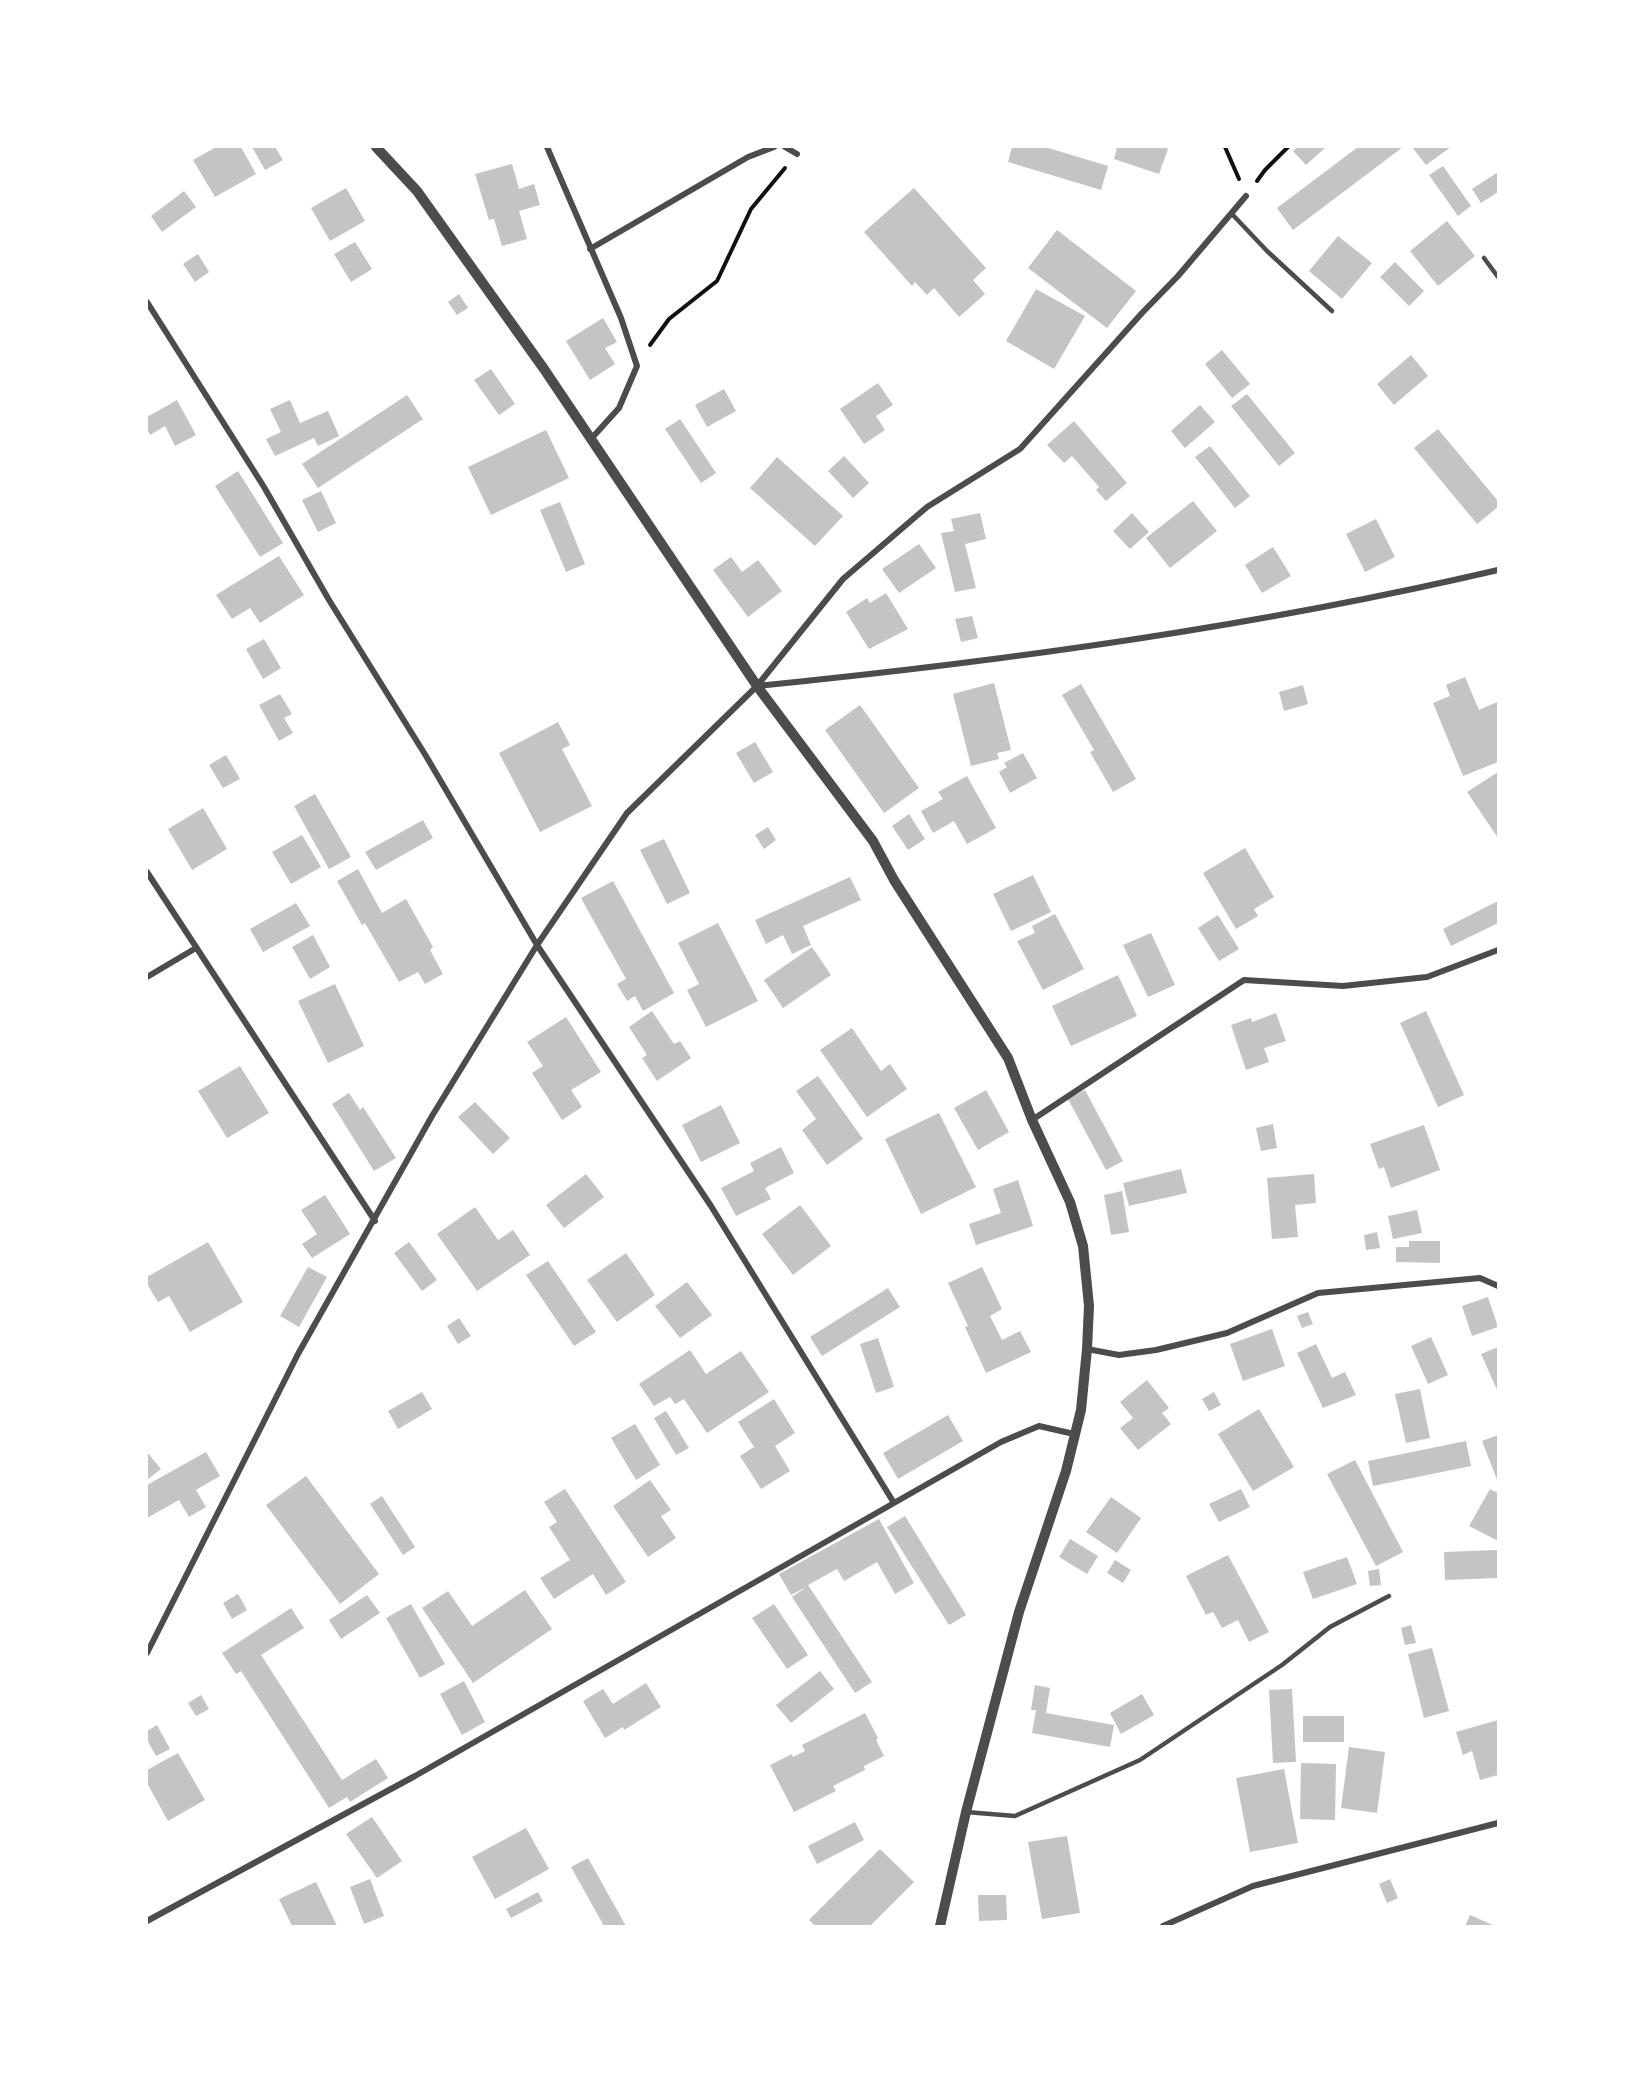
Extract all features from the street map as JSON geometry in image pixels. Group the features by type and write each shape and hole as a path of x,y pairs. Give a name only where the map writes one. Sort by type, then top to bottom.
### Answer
{"street":[{"path":"376,147 417,191 544,369 757,686 873,841 894,880 1008,1058 1032,1120 1070,1203 1083,1246 1089,1306 1081,1410 1066,1471 1019,1612 966,1812 940,1926"},
{"path":"547,147 621,318 637,366 619,408 591,439"},
{"path":"590,249 748,157 774,147"},
{"path":"785,147 797,154"},
{"path":"147,1653 298,1354 375,1221 432,1116 537,945 627,813 757,686 843,579 927,507 1020,449 1246,196"},
{"path":"147,302 264,487 328,600 426,756 537,945 711,1206 894,1503"},
{"path":"757,686 1120,643 1404,592 1498,570"},
{"path":"147,872 375,1221"},
{"path":"147,977 196,948"},
{"path":"1032,1120 1244,980 1343,986 1426,977 1491,955 1498,950"},
{"path":"1087,1349 1119,1355 1187,1343 1227,1333 1318,1293 1479,1278 1498,1286"},
{"path":"147,1921 415,1776 1001,1442 1039,1426 1074,1434"},
{"path":"1163,1926 1253,1886 1498,1822"}],"lane":[{"path":"1232,214 1267,251 1332,311"},
{"path":"1484,258 1498,277"},
{"path":"966,1812 1015,1816 1140,1760 1282,1665 1330,1627 1389,1596"}],"path":[{"path":"1225,147 1246,196"},
{"path":"1246,196 1265,170 1288,147"},
{"path":"637,366 669,319 717,281 751,209 797,154"}],"building":[{"path":"216,147 241,147 256,174 215,197 193,160"},
{"path":"252,147 275,147 283,160 265,170"},
{"path":"1012,147 1045,147 1108,166 1101,190 1008,162"},
{"path":"1117,147 1163,147 1168,149 1159,174 1114,159"},
{"path":"1298,147 1326,147 1306,165 1293,151"},
{"path":"1358,147 1403,147 1293,230 1277,208"},
{"path":"1412,147 1451,147 1426,165"},
{"path":"512,164 519,189 534,184 540,205 519,211 527,239 502,246 494,219 489,220 475,174"},
{"path":"1443,166 1471,206 1458,216 1429,175"},
{"path":"1498,172 1498,192 1481,203 1472,189"},
{"path":"346,188 365,221 330,241 311,208"},
{"path":"914,188 986,268 973,280 985,294 959,317 934,288 927,295 915,282 912,286 864,232"},
{"path":"184,191 196,207 162,232 151,216"},
{"path":"1447,221 1475,256 1438,286 1410,251"},
{"path":"1057,230 1136,291 1107,328 1028,268"},
{"path":"1338,236 1372,263 1342,299 1309,271"},
{"path":"355,242 372,269 351,282 334,254"},
{"path":"198,254 209,272 195,282 183,264"},
{"path":"1395,262 1424,291 1409,306 1380,277"},
{"path":"1036,289 1085,316 1054,369 1006,341"},
{"path":"459,294 468,308 457,315 448,302"},
{"path":"603,318 617,342 605,348 615,364 590,380 566,341"},
{"path":"1222,350 1250,384 1232,398 1205,364"},
{"path":"1411,355 1428,376 1394,405 1377,384"},
{"path":"491,369 515,404 499,415 474,380"},
{"path":"878,383 893,405 876,416 885,430 864,444 840,409"},
{"path":"724,389 736,411 707,427 695,405"},
{"path":"1247,394 1295,453 1279,466 1231,406"},
{"path":"407,395 423,419 318,488 302,464"},
{"path":"177,400 196,435 175,446 165,426 150,435 147,429 147,417"},
{"path":"290,400 300,423 328,411 339,436 318,446 314,438 275,456 266,439 281,432 270,409"},
{"path":"1200,405 1215,422 1185,448 1171,431"},
{"path":"680,419 716,473 701,483 665,429"},
{"path":"1074,421 1127,483 1106,501 1096,490 1099,487 1072,456 1064,463 1047,445"},
{"path":"1438,429 1498,501 1498,507 1477,524 1414,448"},
{"path":"546,430 569,478 491,515 468,467"},
{"path":"1210,446 1250,496 1235,508 1195,457"},
{"path":"844,456 869,483 853,498 828,471"},
{"path":"777,457 843,516 815,546 750,488"},
{"path":"238,471 283,543 260,557 215,486"},
{"path":"321,491 336,523 318,532 302,500"},
{"path":"1193,501 1217,531 1170,568 1146,538"},
{"path":"560,502 585,564 566,572 540,510"},
{"path":"980,513 986,539 965,544 976,588 955,592 941,533 954,531 951,519"},
{"path":"1132,513 1149,532 1130,549 1113,531"},
{"path":"1376,519 1395,557 1365,572 1346,534"},
{"path":"919,544 936,568 899,593 882,569"},
{"path":"1273,547 1291,576 1262,593 1245,565"},
{"path":"279,556 304,595 260,623 250,608 232,619 216,595"},
{"path":"731,557 742,572 758,560 782,591 748,617 713,570"},
{"path":"886,593 908,629 869,649 846,612 867,598 870,603"},
{"path":"972,616 978,638 961,642 955,619"},
{"path":"264,639 281,668 263,679 246,649"},
{"path":"1465,677 1479,710 1497,702 1498,762 1463,776 1433,703 1450,696 1446,685"},
{"path":"994,683 1011,750 997,753 999,759 971,766 953,694"},
{"path":"1081,684 1136,779 1113,792 1090,752 1094,750 1062,695"},
{"path":"1303,685 1308,704 1284,711 1279,692"},
{"path":"280,694 292,714 284,718 293,733 279,741 259,705"},
{"path":"860,705 919,788 884,813 825,730"},
{"path":"558,722 570,745 562,749 592,806 540,832 499,753"},
{"path":"755,742 773,772 754,783 736,753"},
{"path":"1023,753 1037,778 1010,793 999,772 1007,767 1004,763"},
{"path":"226,755 240,779 223,788 209,765"},
{"path":"1498,772 1498,838 1467,792"},
{"path":"967,776 996,828 967,844 954,821 933,833 921,811 943,799 938,792"},
{"path":"315,794 351,857 329,869 294,806"},
{"path":"203,808 227,849 192,870 168,829"},
{"path":"909,814 925,839 908,850 892,826"},
{"path":"423,820 433,838 376,870 365,852"},
{"path":"768,827 776,840 764,849 755,835"},
{"path":"302,835 321,867 291,884 272,852"},
{"path":"664,839 690,893 667,904 640,850"},
{"path":"1245,848 1274,897 1254,909 1258,916 1236,929 1203,873"},
{"path":"358,869 382,913 406,899 433,947 430,950 443,974 425,984 418,972 399,982 365,923 362,925 337,881"},
{"path":"1033,875 1051,912 1011,931 993,894"},
{"path":"850,877 861,900 803,926 811,945 792,954 783,935 766,944 755,920"},
{"path":"613,881 674,993 643,1011 635,996 627,1001 617,984 626,979 581,898"},
{"path":"1498,901 1498,923 1451,946 1443,929"},
{"path":"296,903 310,926 263,952 250,929"},
{"path":"1055,914 1084,969 1043,990 1017,941 1035,933 1032,926"},
{"path":"1218,915 1239,949 1219,961 1198,928"},
{"path":"718,923 758,1001 706,1027 687,990 699,984 678,943"},
{"path":"1151,933 1175,985 1148,997 1123,945"},
{"path":"313,935 330,967 310,979 292,947"},
{"path":"812,947 831,975 783,1008 764,980"},
{"path":"1118,975 1137,1016 1071,1046 1052,1006"},
{"path":"335,984 364,1046 328,1063 298,1001"},
{"path":"652,1011 674,1044 680,1041 691,1058 657,1081 642,1058 647,1055 629,1027"},
{"path":"1426,1011 1464,1095 1438,1107 1400,1023"},
{"path":"1276,1013 1286,1041 1264,1048 1269,1062 1246,1070 1231,1025 1251,1018 1252,1022"},
{"path":"566,1017 601,1072 571,1090 582,1107 562,1120 532,1073 543,1066 527,1042"},
{"path":"852,1028 881,1071 890,1064 907,1089 867,1117 820,1050"},
{"path":"240,1066 269,1113 227,1138 198,1091"},
{"path":"818,1076 863,1139 827,1165 802,1130 816,1119 796,1091"},
{"path":"986,1090 1009,1132 978,1150 954,1108"},
{"path":"1085,1090 1123,1161 1106,1170 1068,1099"},
{"path":"349,1093 360,1110 363,1107 396,1158 374,1171 332,1104"},
{"path":"475,1102 510,1138 493,1154 458,1117"},
{"path":"721,1105 740,1143 701,1162 682,1125"},
{"path":"939,1113 976,1187 921,1214 885,1139"},
{"path":"1273,1124 1277,1148 1261,1151 1256,1128"},
{"path":"1424,1125 1440,1170 1391,1188 1384,1167 1379,1169 1370,1144"},
{"path":"781,1147 794,1173 765,1188 771,1199 736,1216 721,1188 754,1171 750,1163"},
{"path":"1181,1169 1187,1193 1129,1206 1123,1183"},
{"path":"586,1174 604,1197 564,1228 546,1205"},
{"path":"1314,1174 1316,1203 1295,1205 1298,1237 1272,1239 1267,1178"},
{"path":"1018,1180 1033,1226 976,1245 969,1224 1001,1213 993,1189"},
{"path":"1122,1191 1129,1232 1111,1235 1104,1195"},
{"path":"325,1195 350,1234 312,1258 302,1244 317,1234 301,1210"},
{"path":"800,1205 831,1246 793,1275 762,1234"},
{"path":"475,1207 498,1240 513,1230 530,1255 477,1291 437,1234"},
{"path":"1417,1210 1422,1233 1393,1239 1388,1216"},
{"path":"1377,1232 1380,1248 1366,1250 1364,1235"},
{"path":"1409,1241 1440,1241 1440,1263 1396,1262 1396,1247 1409,1247"},
{"path":"208,1242 243,1302 190,1332 169,1296 158,1302 147,1284 147,1277"},
{"path":"409,1242 437,1280 422,1291 394,1253"},
{"path":"626,1253 655,1295 617,1322 587,1280"},
{"path":"548,1261 596,1332 574,1346 526,1275"},
{"path":"308,1267 327,1277 299,1327 280,1316"},
{"path":"982,1267 1002,1309 990,1316 1002,1340 1020,1331 1031,1352 986,1373 948,1283"},
{"path":"687,1282 712,1315 680,1338 655,1306"},
{"path":"888,1288 900,1307 822,1356 810,1337"},
{"path":"1488,1297 1498,1327 1472,1336 1462,1306"},
{"path":"1308,1312 1313,1324 1302,1328 1297,1316"},
{"path":"459,1318 471,1336 458,1344 447,1326"},
{"path":"1272,1329 1285,1366 1243,1381 1230,1344"},
{"path":"1431,1337 1448,1375 1428,1384 1411,1346"},
{"path":"878,1338 894,1387 876,1393 860,1344"},
{"path":"1316,1344 1332,1378 1345,1372 1356,1395 1323,1408 1297,1353"},
{"path":"1498,1347 1498,1392 1481,1354"},
{"path":"690,1350 706,1374 741,1351 769,1392 707,1433 684,1399 675,1404 670,1397 654,1406 639,1384"},
{"path":"1147,1380 1169,1408 1162,1413 1171,1424 1138,1450 1120,1428 1133,1418 1120,1402"},
{"path":"1420,1389 1430,1438 1406,1443 1395,1394"},
{"path":"422,1392 432,1409 398,1429 388,1411"},
{"path":"1214,1392 1221,1405 1209,1411 1202,1399"},
{"path":"774,1399 795,1433 775,1446 790,1471 761,1489 740,1456 754,1447 738,1422"},
{"path":"1259,1409 1294,1467 1253,1491 1218,1434"},
{"path":"666,1411 689,1448 676,1455 654,1418"},
{"path":"948,1415 963,1441 898,1479 883,1453"},
{"path":"635,1424 660,1465 636,1480 611,1438"},
{"path":"1498,1435 1498,1482 1482,1441"},
{"path":"1466,1441 1471,1466 1373,1486 1368,1461"},
{"path":"147,1452 161,1469 147,1480"},
{"path":"206,1452 220,1476 196,1490 206,1507 189,1517 179,1500 147,1518 147,1485"},
{"path":"1355,1460 1403,1552 1376,1566 1327,1474"},
{"path":"306,1476 379,1574 340,1604 266,1505"},
{"path":"650,1480 671,1510 661,1516 676,1538 648,1557 613,1506"},
{"path":"565,1489 626,1582 606,1595 593,1574 554,1599 540,1578 570,1560 549,1527 557,1522 544,1502"},
{"path":"1241,1489 1250,1507 1219,1522 1209,1504"},
{"path":"1490,1489 1498,1493 1498,1541 1469,1526"},
{"path":"382,1496 415,1547 403,1555 370,1504"},
{"path":"1111,1497 1141,1518 1117,1553 1086,1532"},
{"path":"905,1516 966,1615 949,1625 887,1527"},
{"path":"879,1519 914,1583 895,1594 877,1562 844,1581 837,1569 808,1585 872,1682 855,1693 792,1597 806,1587 791,1595 779,1574"},
{"path":"1070,1539 1098,1556 1087,1574 1059,1557"},
{"path":"1498,1550 1498,1578 1445,1580 1444,1552"},
{"path":"1228,1555 1269,1632 1249,1642 1238,1620 1222,1628 1213,1612 1206,1615 1186,1576"},
{"path":"1347,1557 1357,1584 1313,1599 1303,1572"},
{"path":"1115,1560 1131,1570 1123,1583 1107,1573"},
{"path":"1379,1569 1381,1585 1370,1586 1368,1571"},
{"path":"525,1590 552,1629 473,1683 422,1608 448,1591 472,1626"},
{"path":"238,1594 247,1610 232,1619 223,1603"},
{"path":"367,1595 380,1613 341,1639 329,1620"},
{"path":"411,1604 445,1664 420,1678 386,1618"},
{"path":"774,1604 808,1655 787,1669 752,1618"},
{"path":"291,1608 304,1628 261,1655 342,1780 376,1759 388,1778 350,1802 347,1797 329,1808 241,1671 236,1674 222,1653"},
{"path":"1411,1625 1416,1643 1405,1645 1401,1628"},
{"path":"1432,1648 1449,1711 1424,1718 1408,1654"},
{"path":"820,1671 834,1689 791,1723 776,1705"},
{"path":"464,1681 485,1722 462,1735 440,1694"},
{"path":"646,1683 661,1707 624,1730 623,1727 605,1738 583,1701 603,1689 613,1704"},
{"path":"1035,1685 1050,1688 1046,1713 1114,1725 1110,1747 1032,1733 1036,1710 1031,1710"},
{"path":"1292,1689 1296,1762 1273,1763 1269,1690"},
{"path":"1142,1694 1154,1715 1121,1734 1110,1713"},
{"path":"201,1695 209,1709 196,1716 188,1703"},
{"path":"865,1713 884,1756 864,1766 865,1770 833,1786 836,1791 794,1812 770,1765 792,1754 793,1757 805,1751 802,1745"},
{"path":"1303,1716 1344,1716 1344,1742 1303,1742"},
{"path":"1498,1720 1498,1775 1480,1780 1472,1751 1463,1755 1456,1732"},
{"path":"157,1725 170,1749 156,1756 147,1740 147,1731"},
{"path":"1349,1747 1385,1752 1377,1813 1341,1808"},
{"path":"178,1753 205,1800 168,1821 147,1783 147,1770"},
{"path":"1301,1763 1336,1764 1335,1820 1300,1819"},
{"path":"1284,1769 1298,1843 1250,1852 1236,1778"},
{"path":"372,1817 402,1861 377,1878 346,1834"},
{"path":"855,1822 864,1840 817,1864 808,1846"},
{"path":"526,1828 549,1869 495,1899 472,1857"},
{"path":"1067,1836 1080,1913 1042,1919 1028,1842"},
{"path":"880,1849 914,1882 870,1926 815,1926 809,1920"},
{"path":"588,1858 626,1926 604,1926 571,1867"},
{"path":"370,1879 384,1916 364,1924 350,1887"},
{"path":"1390,1879 1398,1898 1387,1903 1379,1884"},
{"path":"316,1882 337,1926 292,1926 279,1899"},
{"path":"538,1892 543,1901 511,1918 506,1909"},
{"path":"978,1895 1006,1895 1007,1920 979,1921"},
{"path":"1470,1915 1495,1926 1465,1926"}]}
